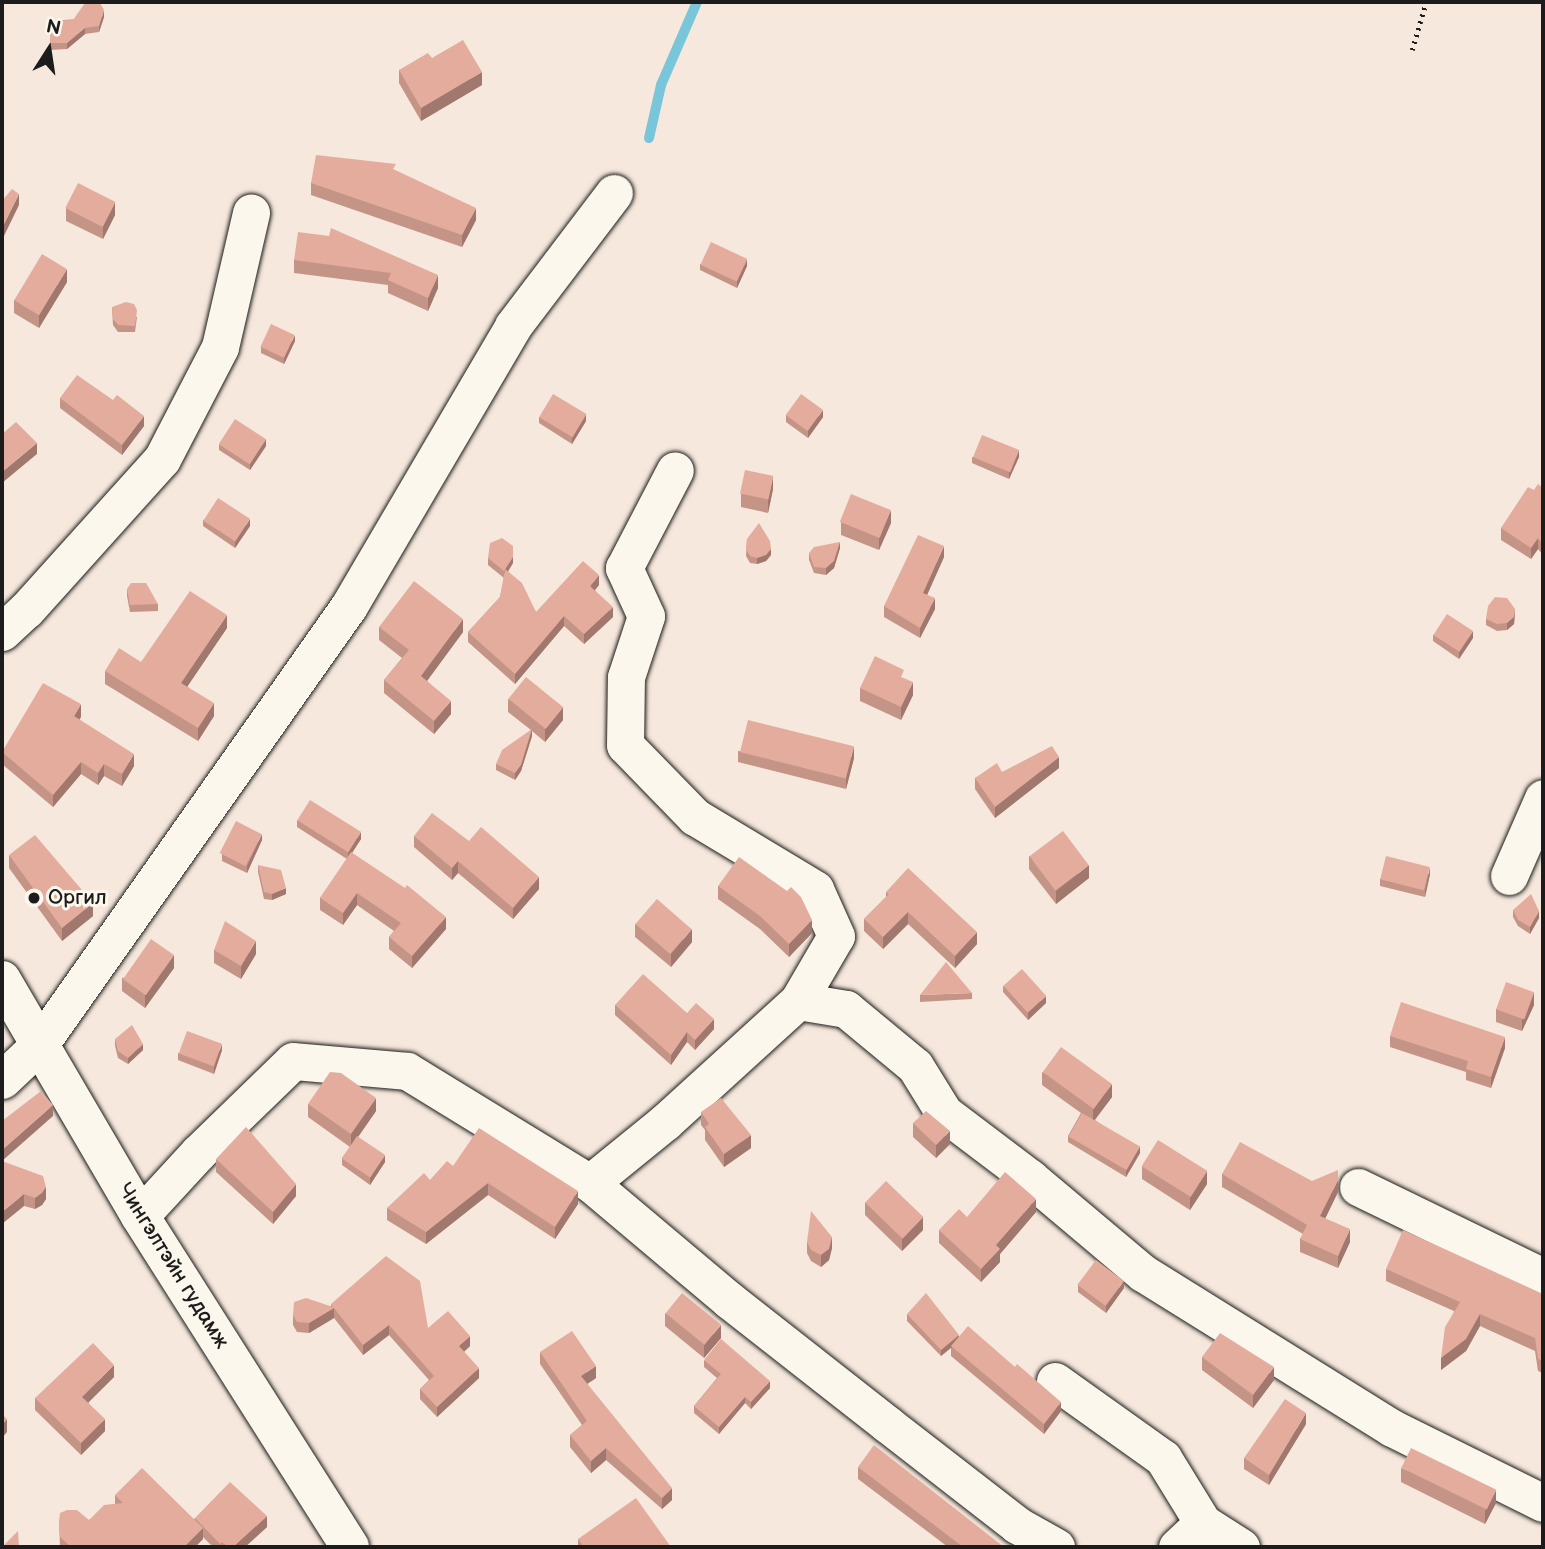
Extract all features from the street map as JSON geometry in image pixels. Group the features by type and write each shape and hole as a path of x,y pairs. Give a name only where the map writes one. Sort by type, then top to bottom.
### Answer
{"main road":[{"name":"Чингэлтэйн гудамж","path":"2,980 140,1216 350,1547"}],"street":[{"path":"2,1080 40,1044 349,606 513,326 614,193"},
{"path":"2,632 26,611 163,459 220,347 251,213"},
{"path":"590,1183 665,1122 798,1001 836,936 815,889 695,817 625,745 626,677 646,616 624,568 675,470"},
{"path":"1509,876 1543,798"},
{"path":"798,1001 846,1009 915,1066 944,1113 1030,1178 1143,1273 1392,1427 1543,1503"},
{"path":"140,1216 198,1153 293,1061 407,1071 590,1183 729,1300 887,1424 1017,1525 1056,1547"},
{"path":"1358,1187 1543,1278"},
{"path":"1055,1381 1163,1458 1190,1535 1241,1547"}],"path":[{"path":"1412,50 1426,2"}],"building":[{"path":"85,3 100,3 104,10 99,26 85,28 67,43 50,43 51,21 73,20"},
{"path":"463,40 482,72 421,108 399,70 428,53 432,58"},
{"path":"316,155 396,164 393,169 476,208 462,235 311,183"},
{"path":"78,183 115,202 103,227 65,208"},
{"path":"12,189 19,194 2,228 2,201"},
{"path":"331,228 438,275 428,298 388,280 391,273 294,260 298,232 329,236"},
{"path":"711,242 747,259 737,282 700,265"},
{"path":"42,254 67,269 39,315 14,300"},
{"path":"126,302 134,304 137,310 135,326 118,325 113,319 112,307"},
{"path":"271,324 295,335 284,358 260,347"},
{"path":"77,375 113,400 117,395 144,416 122,445 60,398"},
{"path":"553,394 586,414 573,437 539,417"},
{"path":"801,394 823,410 808,431 786,415"},
{"path":"235,419 266,439 250,464 219,444"},
{"path":"16,422 37,443 2,472 2,434"},
{"path":"982,435 1019,450 1010,472 973,457"},
{"path":"745,470 773,476 768,500 740,493"},
{"path":"1538,484 1543,488 1543,544 1538,538 1531,548 1501,528 1528,487 1534,490"},
{"path":"851,494 891,510 880,538 840,522"},
{"path":"218,498 250,519 235,541 203,521"},
{"path":"759,523 770,541 771,549 766,555 757,558 750,556 746,549 747,539"},
{"path":"918,535 944,546 923,593 935,598 920,628 884,606"},
{"path":"502,538 513,546 513,557 504,571 488,558 490,543"},
{"path":"840,542 834,561 826,568 814,567 809,553 814,547"},
{"path":"583,561 599,575 590,586 613,607 584,634 564,616 515,674 468,632 500,597 505,569 522,583 536,612"},
{"path":"414,581 463,619 421,676 451,701 434,721 384,680 409,650 379,627"},
{"path":"131,583 146,583 158,604 130,605 127,589"},
{"path":"190,591 227,615 181,683 214,703 198,728 105,671 119,648 141,662"},
{"path":"1495,597 1507,598 1515,609 1514,617 1507,623 1497,624 1486,619 1488,606"},
{"path":"1447,614 1473,631 1459,652 1433,635"},
{"path":"875,656 904,670 901,677 913,682 901,707 860,688"},
{"path":"526,677 563,707 546,729 508,699"},
{"path":"43,683 81,704 74,716 134,754 122,774 104,764 98,773 81,762 53,795 2,752"},
{"path":"748,720 854,746 846,778 740,752"},
{"path":"532,729 521,765 515,773 496,764 502,750"},
{"path":"1052,746 1059,757 995,807 975,778 997,763 1002,772"},
{"path":"310,800 361,832 348,852 297,820"},
{"path":"432,813 469,841 481,827 539,877 513,908 458,861 452,868 414,836"},
{"path":"236,821 262,834 245,866 220,853"},
{"path":"1063,831 1089,865 1055,891 1029,856"},
{"path":"35,835 93,903 62,928 9,855"},
{"path":"351,852 405,888 407,885 446,917 412,956 389,937 401,923 357,893 343,913 320,898"},
{"path":"1386,856 1430,867 1424,890 1380,879"},
{"path":"739,857 787,891 791,887 801,897 812,920 789,944 760,916 718,886"},
{"path":"258,865 281,870 286,888 272,894 264,892"},
{"path":"908,868 977,932 955,956 908,912 883,937 864,919 889,894 886,892"},
{"path":"1531,894 1539,911 1530,927 1518,920 1513,910"},
{"path":"657,899 692,929 670,954 635,924"},
{"path":"225,921 256,941 241,966 214,950"},
{"path":"151,939 174,955 146,995 123,979"},
{"path":"946,962 972,993 920,995"},
{"path":"1022,969 1046,996 1028,1012 1003,986"},
{"path":"643,974 687,1013 696,1003 714,1019 695,1040 687,1032 671,1055 615,1005"},
{"path":"1506,982 1534,992 1524,1020 1496,1009"},
{"path":"1401,1002 1505,1037 1491,1077 1466,1069 1468,1061 1390,1036"},
{"path":"132,1025 143,1044 128,1058 118,1051 115,1039"},
{"path":"187,1031 222,1044 214,1066 179,1054"},
{"path":"1061,1047 1112,1084 1094,1109 1043,1072"},
{"path":"330,1072 341,1073 376,1098 351,1134 308,1104"},
{"path":"41,1091 53,1105 2,1150 2,1121"},
{"path":"721,1098 751,1135 724,1154 705,1127 709,1124 701,1112"},
{"path":"926,1111 950,1131 936,1145 913,1123"},
{"path":"1082,1113 1140,1146 1127,1170 1068,1136"},
{"path":"246,1127 296,1184 273,1212 216,1159"},
{"path":"479,1128 578,1191 555,1227 488,1183 426,1232 387,1208 424,1173 430,1180 447,1161 453,1166"},
{"path":"357,1136 385,1155 370,1177 342,1158"},
{"path":"1158,1140 1207,1171 1191,1197 1142,1166"},
{"path":"1240,1142 1312,1181 1338,1170 1338,1180 1320,1216 1350,1229 1338,1256 1300,1239 1307,1225 1222,1174"},
{"path":"2,1161 43,1176 46,1187 42,1193 35,1198 24,1194 2,1212"},
{"path":"1005,1172 1036,1199 996,1245 1000,1249 981,1269 939,1230 959,1209 967,1217"},
{"path":"886,1181 923,1217 903,1239 865,1203"},
{"path":"811,1211 832,1237 829,1249 821,1255 811,1250 807,1242"},
{"path":"1403,1230 1543,1294 1543,1361 1538,1359 1535,1338 1480,1314 1466,1339 1441,1358 1445,1327 1460,1302 1386,1269"},
{"path":"386,1256 420,1281 428,1328 448,1311 470,1336 459,1346 479,1368 437,1407 420,1389 434,1376 389,1325 363,1345 334,1308 309,1323 297,1322 293,1315 294,1302 306,1298 333,1307 331,1304"},
{"path":"1096,1260 1124,1281 1105,1306 1077,1285"},
{"path":"682,1293 721,1324 704,1345 666,1313"},
{"path":"926,1293 959,1335 941,1350 907,1314"},
{"path":"968,1326 1061,1402 1044,1424 951,1346"},
{"path":"572,1331 596,1366 581,1376 672,1488 662,1498 606,1448 591,1461 570,1435 587,1421 540,1352"},
{"path":"1220,1333 1274,1367 1253,1395 1202,1357"},
{"path":"721,1339 770,1381 751,1402 745,1397 719,1427 694,1406 721,1374 704,1360"},
{"path":"93,1343 114,1365 82,1397 105,1419 81,1443 35,1398"},
{"path":"1285,1399 1306,1413 1269,1475 1244,1458"},
{"path":"874,1445 1004,1547 963,1547 858,1467"},
{"path":"1411,1448 1496,1490 1487,1509 1401,1468"},
{"path":"142,1468 203,1528 184,1547 71,1547 60,1537 60,1513 77,1510 89,1520 104,1505 123,1503 115,1495"},
{"path":"230,1482 267,1516 233,1547 222,1542 220,1544 195,1518"},
{"path":"636,1498 671,1547 584,1547 578,1539"},
{"path":"18,1531 19,1547 2,1547"}],"waterway":[{"path":"649,138 661,85 697,2"}],"place":[{"name":"Оргил","path":"34,898"}]}
